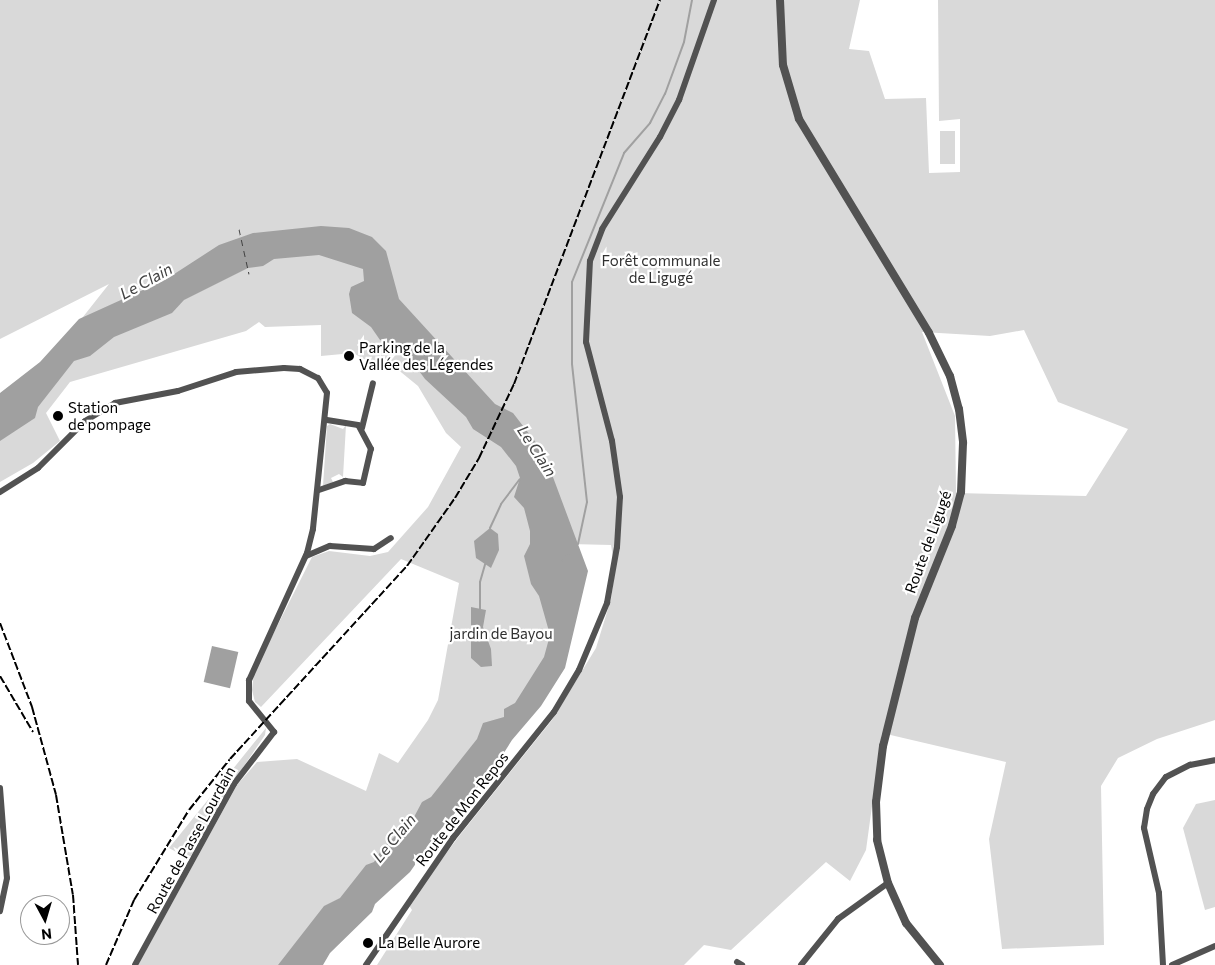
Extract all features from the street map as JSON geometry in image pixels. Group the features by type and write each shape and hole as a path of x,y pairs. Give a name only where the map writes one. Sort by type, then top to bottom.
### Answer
{"street":[{"name":"Route de Mon Repos","path":"366,965 453,838 542,729 579,670 608,603 617,547 620,497 612,441 586,342 590,260 602,229 676,107 714,0"},
{"name":"Route de Ligugé","path":"780,0 783,65 799,119 929,333 950,376 959,409 963,443 961,492 952,526 915,618 879,770 876,828 888,883 906,923 936,964"},
{"path":"0,492 51,458 84,421 105,407 178,391 236,372 284,368 310,374 324,384 327,393 319,490 306,556"},
{"path":"319,490 346,481 365,481 371,449 362,428 373,383"},
{"path":"325,420 362,428"},
{"path":"306,556 330,546 374,548 390,538"},
{"name":"Route de Passe Lourdain","path":"135,965 234,784 274,732 249,701 250,680 306,556"},
{"path":"1163,965 1159,893 1144,828 1147,809 1153,794 1166,777 1190,765 1215,760"},
{"path":"0,788 7,878 0,911"},
{"path":"801,965 838,919 888,883"},
{"path":"1172,965 1215,946"}],"green space":[{"name":"Forêt communale de Ligugé","path":"0,0 860,0 849,49 869,51 885,99 926,98 929,173 960,172 960,119 939,121 938,0 1215,0 1215,720 1157,739 1118,758 1101,786 1104,945 1002,949 989,839 1006,762 882,733 866,850 850,881 826,862 731,950 704,945 684,965 377,965 412,910 408,904 460,835 552,720 596,648 611,599 615,571 611,545 570,544 574,596 540,678 298,965 138,965 237,785 257,762 297,759 366,791 379,753 398,763 428,720 438,700 459,583 401,559 261,707 255,702 252,690 254,672 312,557 329,551 370,556 388,552 428,507 461,447 446,433 418,386 380,355 377,366 353,353 321,356 321,325 265,327 259,322 246,331 70,382 46,413 60,441 33,463 0,482 0,422 109,284 0,339","holes":["1024,330 1058,402 1128,429 1086,496 956,493 955,416 922,332 990,336"]},
{"path":"940,131 955,131 955,164 940,164"},
{"path":"330,424 343,429 346,425 343,477 339,474 331,478 333,482 323,486 327,426"},
{"path":"266,728 265,735 225,794 189,859 169,848"},
{"path":"1215,800 1215,907 1205,910 1183,828 1196,804"}],"water":[{"name":"Le Clain","path":"321,226 349,228 372,237 386,251 399,299 495,404 513,413 544,453 588,571 565,668 541,706 512,740 495,767 435,836 410,872 375,904 372,912 330,953 323,965 278,965 324,906 340,898 366,865 374,862 382,849 414,817 422,802 431,797 477,739 483,723 504,717 504,709 515,703 544,657 550,635 539,596 531,584 524,556 530,544 530,531 524,508 514,497 520,478 516,466 501,447 473,429 466,417 425,379 402,348 380,340 371,327 352,313 349,294 351,287 364,281 363,269 319,255 274,259 263,266 248,268 184,300 172,313 114,337 90,356 74,361 38,407 35,418 0,441 0,393 40,362 79,319 165,280 219,245 253,233"},
{"path":"490,528 498,534 499,550 491,568 476,558 474,541"},
{"path":"471,607 486,610 483,627 491,649 492,666 481,667 471,658"},
{"path":"212,646 238,652 230,688 204,682"}],"waterway":[{"path":"578,544 587,502 572,364 572,282 624,153 650,123 665,94 684,42 692,0"},
{"path":"490,528 501,504 520,479"},
{"path":"561,562 568,555"},
{"path":"480,609 480,582 485,564"}],"ferry route":[{"path":"239,229 249,274"}],"railway":[{"path":"106,965 134,900 189,810 230,759 407,566 455,498 479,458 514,384 660,0"},
{"path":"0,623 32,707 56,795 73,895 78,965"},
{"path":"0,676 33,732"}],"place":[{"name":"Parking de la Vallée des Légendes","path":"349,356"},
{"name":"Station de pompage","path":"58,416"},
{"name":"La Belle Aurore","path":"368,943"}],"park label":[{"name":"jardin de Bayou","path":"501,634"}]}
